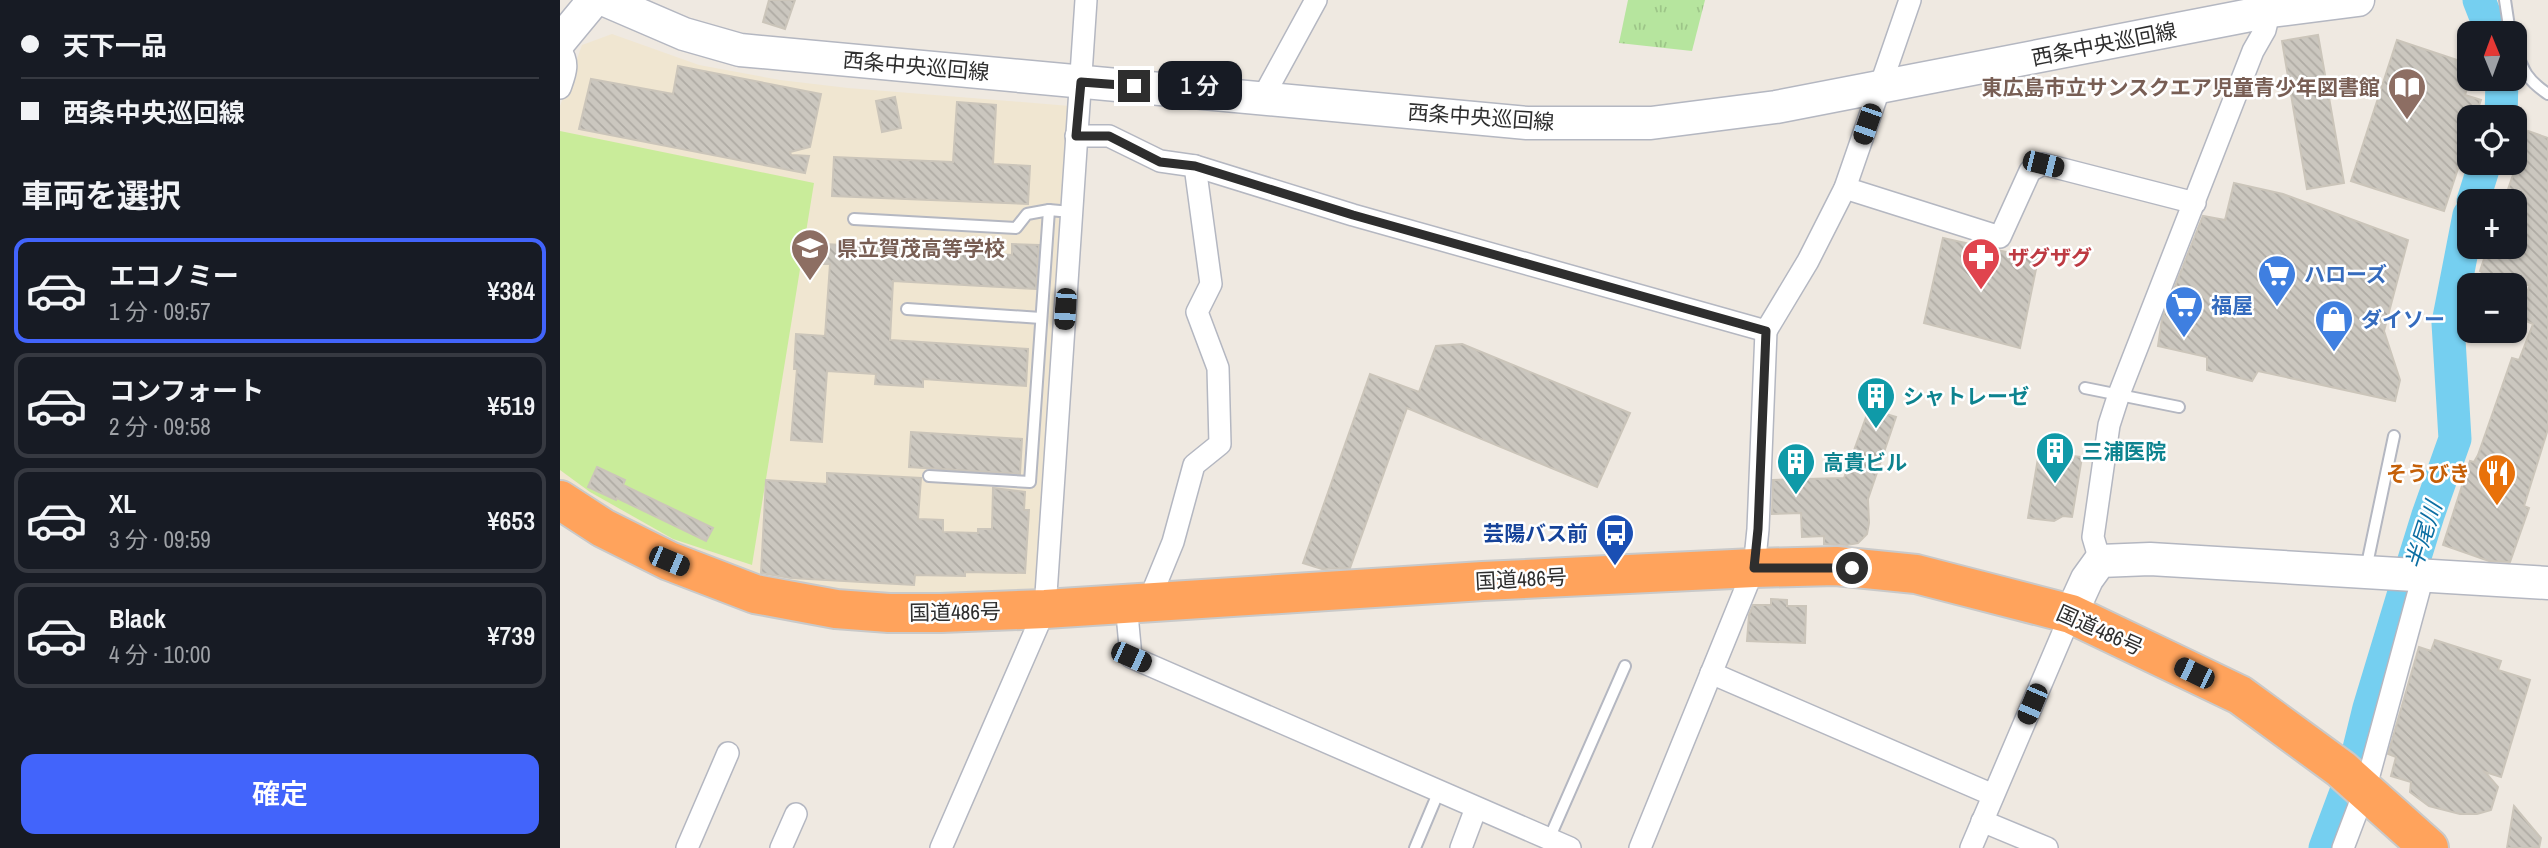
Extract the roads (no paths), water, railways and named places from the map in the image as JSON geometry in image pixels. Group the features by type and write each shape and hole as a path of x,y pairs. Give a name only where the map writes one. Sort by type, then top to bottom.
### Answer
{"highway":[{"name":"国道486号","path":"560,500 603,528 669,561 755,594 836,608 889,613 1045,609 1483,581 1754,568 1836,566 1916,574 2071,614 2240,695 2353,779 2429,848"}],"street":[{"path":"560,41 594,0"},
{"name":"西条中央巡回線","path":"605,0 684,34 740,50 1527,123 1651,123 1776,107 1879,88 2271,5 2358,0"},
{"path":"941,848 1045,609 1086,0"},
{"path":"1267,97 1269,86 1316,0"},
{"path":"1640,848 1754,568 1766,331 1808,261 1845,188 1910,0"},
{"path":"2100,561 2093,537 2109,425 2253,51 2265,30 2271,5"},
{"path":"560,50 567,67 560,88"},
{"path":"1076,136 1109,136 1160,162 1195,166 1353,215 1766,331"},
{"path":"1845,188 2000,237 2030,171 2043,164 2195,203"},
{"path":"1195,166 1211,284 1197,312 1218,368 1220,444 1194,465 1173,541 1137,603 1131,657 1570,848"},
{"path":"2100,561 2150,559 2374,573 2548,580"},
{"path":"1970,848 2071,614 2087,579 2100,561"},
{"path":"2343,848 2353,779 2435,576"},
{"path":"1711,673 1993,795"},
{"path":"687,848 728,753"},
{"path":"1461,848 1476,808"},
{"path":"781,848 796,814"},
{"path":"1982,821 2047,848"}],"lane":[{"path":"2505,0 2508,21"},
{"path":"2527,77 2533,85 2548,94"},
{"path":"854,219 1016,228 1027,214 1049,210 1071,212"},
{"path":"929,476 1030,482 1049,210"},
{"path":"907,309 1041,318"},
{"path":"2085,388 2179,407"},
{"path":"2374,573 2394,436"},
{"path":"1549,839 1625,666"},
{"path":"1415,848 1439,791"}],"waterway":[{"name":"半尾川","path":"2479,0 2487,21"},
{"name":"半尾川","path":"2501,105 2502,91"},
{"name":"半尾川","path":"2477,189 2481,175"},
{"name":"半尾川","path":"2325,848 2353,773 2369,708 2405,589 2455,439 2448,323 2460,259"}],"place":[{"name":"東広島市立サンスクエア児童青少年図書館","path":"2407,121"},
{"name":"県立賀茂高等学校","path":"810,282"},
{"name":"ザグザグ","path":"1981,291"},
{"name":"ハローズ","path":"2277,308"},
{"name":"福屋","path":"2184,339"},
{"name":"ダイソー","path":"2334,353"},
{"name":"シャトレーゼ","path":"1876,430"},
{"name":"三浦医院","path":"2055,485"},
{"name":"高貴ビル","path":"1796,496"},
{"name":"そうびき","path":"2497,507"},
{"name":"芸陽バス前","path":"1615,567"}]}
